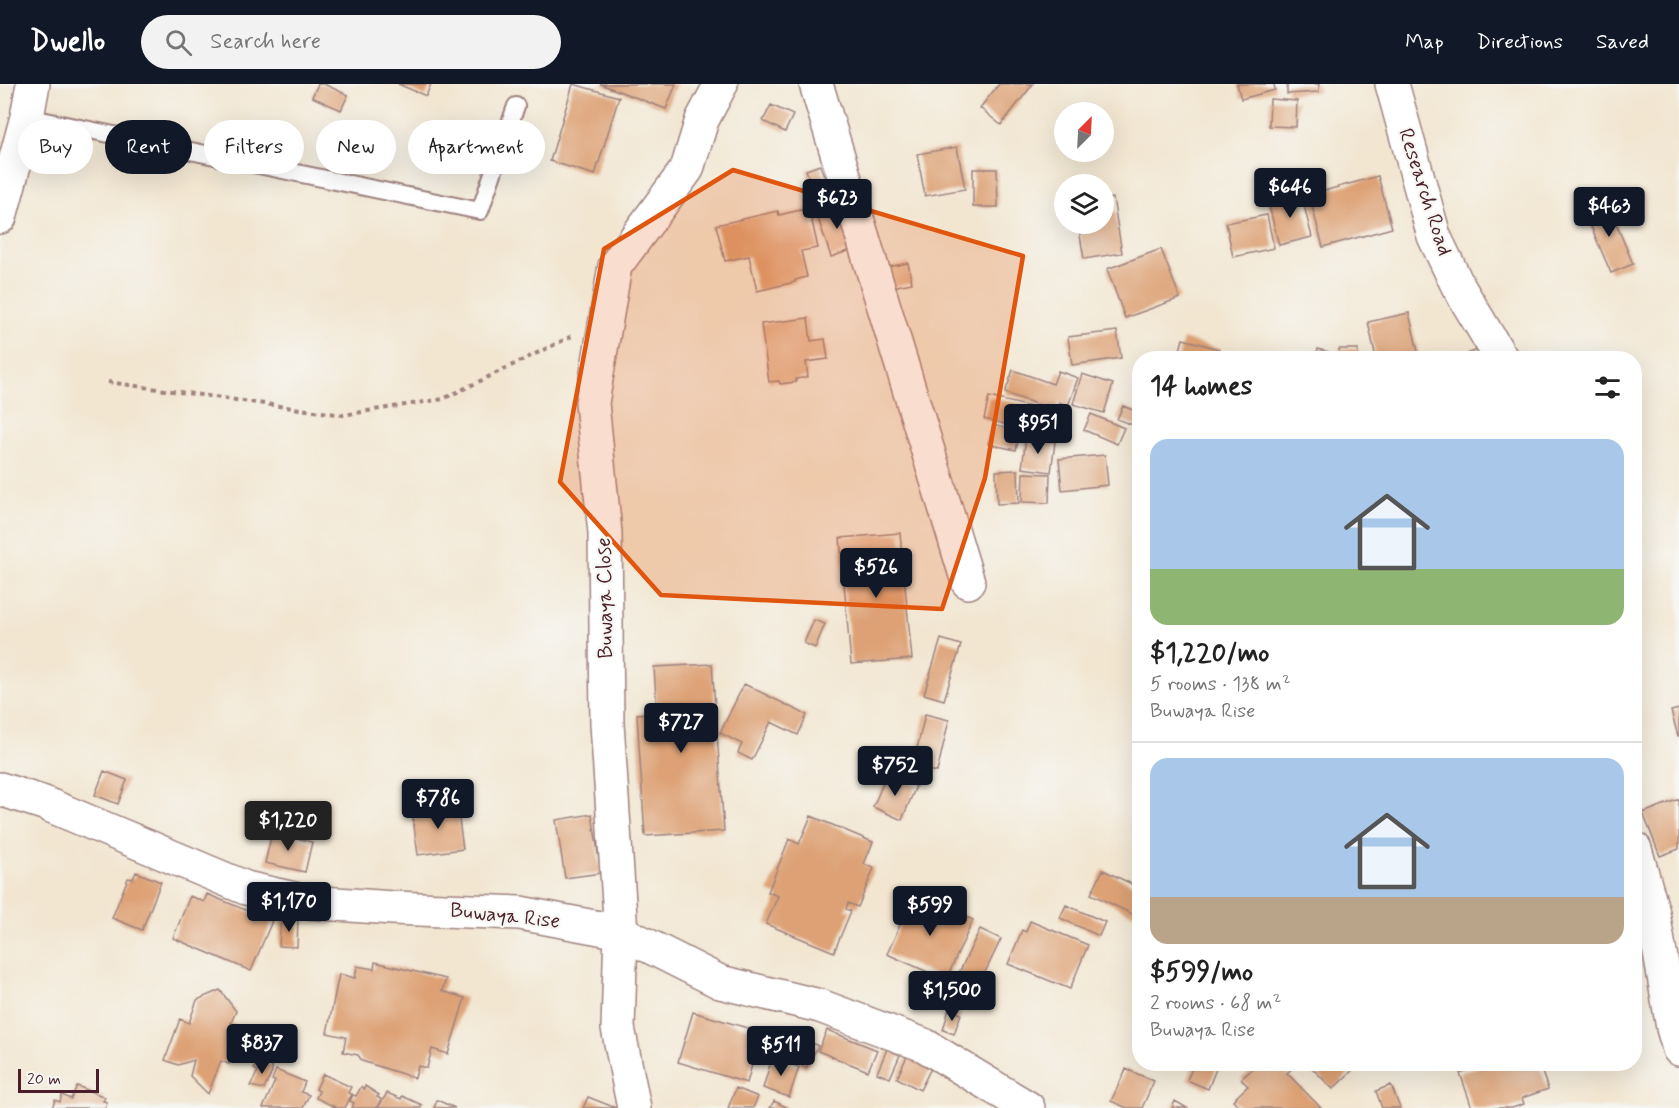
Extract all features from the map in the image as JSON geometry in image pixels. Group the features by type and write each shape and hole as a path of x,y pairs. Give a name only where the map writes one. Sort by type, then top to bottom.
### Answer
{"street":[{"path":"0,217 27,117 33,84"},
{"name":"Buwaya Close","path":"634,1108 618,1028 621,932 607,724 605,533 592,403 615,266 687,169 702,120 721,84"},
{"path":"816,84 968,582"},
{"name":"Research Road","path":"1392,84 1434,236 1458,286 1498,351"},
{"name":"Buwaya Rise","path":"0,789 44,803 246,888 308,902 520,913 621,932 720,982 820,1006 924,1045 1028,1108"},
{"path":"1642,874 1653,913 1673,1028 1679,1048"}],"lane":[{"path":"27,117 480,211 516,106"}],"path":[{"path":"108,382 343,415 443,399 572,336 578,326"}],"highlighted area":[{"path":"733,170 1023,256 985,478 942,609 661,595 560,482 604,249"}],"building":[{"path":"318,84 324,84 348,95 341,110 312,97"},
{"path":"398,84 431,84 426,96"},
{"path":"573,84 619,97 595,175 550,161"},
{"path":"600,84 676,84 666,109"},
{"path":"999,84 1033,84 1001,125 980,108"},
{"path":"1237,84 1274,84 1275,90 1241,99"},
{"path":"1287,84 1319,84 1319,92 1287,94"},
{"path":"1270,99 1297,101 1296,127 1269,126"},
{"path":"771,105 793,115 785,132 763,121"},
{"path":"957,147 965,189 925,196 917,154"},
{"path":"820,165 832,197 818,202 806,170"},
{"path":"973,169 997,169 998,207 973,207"},
{"path":"1378,176 1392,228 1323,247 1309,195"},
{"path":"1301,194 1312,237 1279,245 1268,202"},
{"path":"842,203 857,248 831,257 816,212"},
{"path":"1114,204 1122,253 1084,259 1080,234 1114,234"},
{"path":"1608,204 1633,264 1611,273 1585,213"},
{"path":"809,208 818,248 801,251 807,277 757,291 749,256 725,261 716,225 778,211 779,215"},
{"path":"1267,215 1274,248 1233,257 1226,223"},
{"path":"1161,249 1180,298 1125,318 1107,269"},
{"path":"908,263 912,283 892,287 888,267"},
{"path":"1409,313 1418,351 1374,351 1368,322"},
{"path":"808,318 811,341 825,339 828,359 806,362 808,377 796,379 796,382 780,384 779,381 769,382 761,324"},
{"path":"1117,331 1121,358 1072,365 1068,337"},
{"path":"1183,339 1219,349 1219,351 1180,351"},
{"path":"1492,344 1494,351 1474,351"},
{"path":"1339,349 1358,349 1358,351 1339,351"},
{"path":"1013,370 1053,384 1058,371 1078,378 1068,406 1059,402 1056,411 1005,393"},
{"path":"1082,374 1113,384 1104,413 1073,404"},
{"path":"989,397 1065,415 1060,438 984,419"},
{"path":"1123,406 1132,410 1132,425 1117,419"},
{"path":"1091,414 1124,428 1117,444 1084,430"},
{"path":"993,425 1020,432 1016,450 988,444"},
{"path":"1026,437 1055,442 1051,472 1022,468"},
{"path":"1105,455 1108,485 1062,490 1059,459"},
{"path":"1018,470 1019,503 997,504 996,471"},
{"path":"1023,473 1050,474 1049,503 1022,502"},
{"path":"900,533 912,659 851,664 840,538"},
{"path":"814,620 825,624 815,648 804,643"},
{"path":"941,639 961,645 944,700 924,694"},
{"path":"712,664 724,831 645,836 637,714 657,712 654,667"},
{"path":"744,684 807,715 798,735 771,722 752,760 738,753 742,744 720,733"},
{"path":"1679,709 1679,736 1678,736 1671,711"},
{"path":"925,714 949,720 937,772 913,766"},
{"path":"104,771 127,780 118,804 95,795"},
{"path":"887,774 916,786 902,820 873,807"},
{"path":"1679,799 1679,849 1660,856 1643,813"},
{"path":"457,805 463,849 418,855 412,811"},
{"path":"592,814 601,873 565,878 556,820"},
{"path":"811,816 873,842 864,864 874,868 858,907 848,903 846,909 851,911 834,952 766,924 778,896 768,892 789,839 799,844"},
{"path":"272,832 312,842 305,872 265,863"},
{"path":"1103,870 1132,884 1132,914 1091,894"},
{"path":"136,872 161,882 142,930 112,918 128,878 133,879"},
{"path":"207,894 272,921 251,971 173,938 190,896 204,902"},
{"path":"914,894 973,920 946,980 887,954"},
{"path":"1066,905 1105,922 1099,936 1060,918"},
{"path":"281,918 298,919 297,947 279,946"},
{"path":"1030,921 1088,945 1070,989 1008,964 1022,930 1026,932"},
{"path":"980,929 1001,939 977,989 956,979"},
{"path":"375,962 446,979 442,991 465,998 448,1054 432,1049 427,1068 418,1066 415,1078 362,1061 358,1055 343,1052 346,1037 327,1033 339,974 355,978 357,966 374,969"},
{"path":"220,990 236,1011 231,1023 236,1025 229,1042 237,1045 229,1064 221,1061 208,1094 190,1076 194,1060 178,1065 165,1060 180,1019 189,1023 197,1000"},
{"path":"949,1009 961,1014 954,1034 943,1030"},
{"path":"693,1012 761,1032 747,1083 678,1062"},
{"path":"827,1030 877,1050 868,1071 818,1051"},
{"path":"783,1032 805,1041 797,1061 775,1052"},
{"path":"811,1042 818,1046 806,1068 799,1064"},
{"path":"887,1049 900,1055 890,1078 877,1073"},
{"path":"908,1054 932,1066 920,1090 897,1078"},
{"path":"772,1058 799,1067 789,1097 763,1088"},
{"path":"259,1060 272,1066 272,1072 264,1089 250,1086 258,1071 254,1069"},
{"path":"1126,1069 1154,1081 1142,1108 1127,1108 1111,1101"},
{"path":"276,1070 305,1082 301,1092 309,1095 303,1108 263,1108 275,1081 272,1080"},
{"path":"1191,1071 1215,1071 1208,1089 1187,1080"},
{"path":"1250,1071 1289,1071 1287,1073 1321,1108 1241,1108 1233,1100 1248,1086 1241,1079"},
{"path":"1315,1071 1352,1071 1333,1089"},
{"path":"1466,1071 1542,1071 1548,1089 1522,1098 1524,1104 1512,1108 1472,1108 1460,1073"},
{"path":"323,1074 351,1087 348,1093 352,1094 345,1108 334,1108 316,1098 319,1091 316,1089"},
{"path":"1391,1085 1400,1108 1382,1108 1376,1091"},
{"path":"77,1086 105,1097 103,1101 107,1102 105,1108 52,1108 55,1100 60,1102 62,1095 71,1099"},
{"path":"365,1086 379,1095 377,1097 381,1099 376,1108 352,1108 354,1103 350,1101 353,1095 356,1096 361,1087 364,1089"},
{"path":"736,1088 758,1097 753,1108 728,1108"},
{"path":"387,1093 401,1099 402,1096 422,1105 421,1108 378,1108"},
{"path":"588,1097 616,1108 583,1108"},
{"path":"437,1100 455,1108 434,1108"},
{"path":"774,1101 788,1108 770,1108"},
{"path":"1175,1101 1187,1108 1172,1108"}]}
